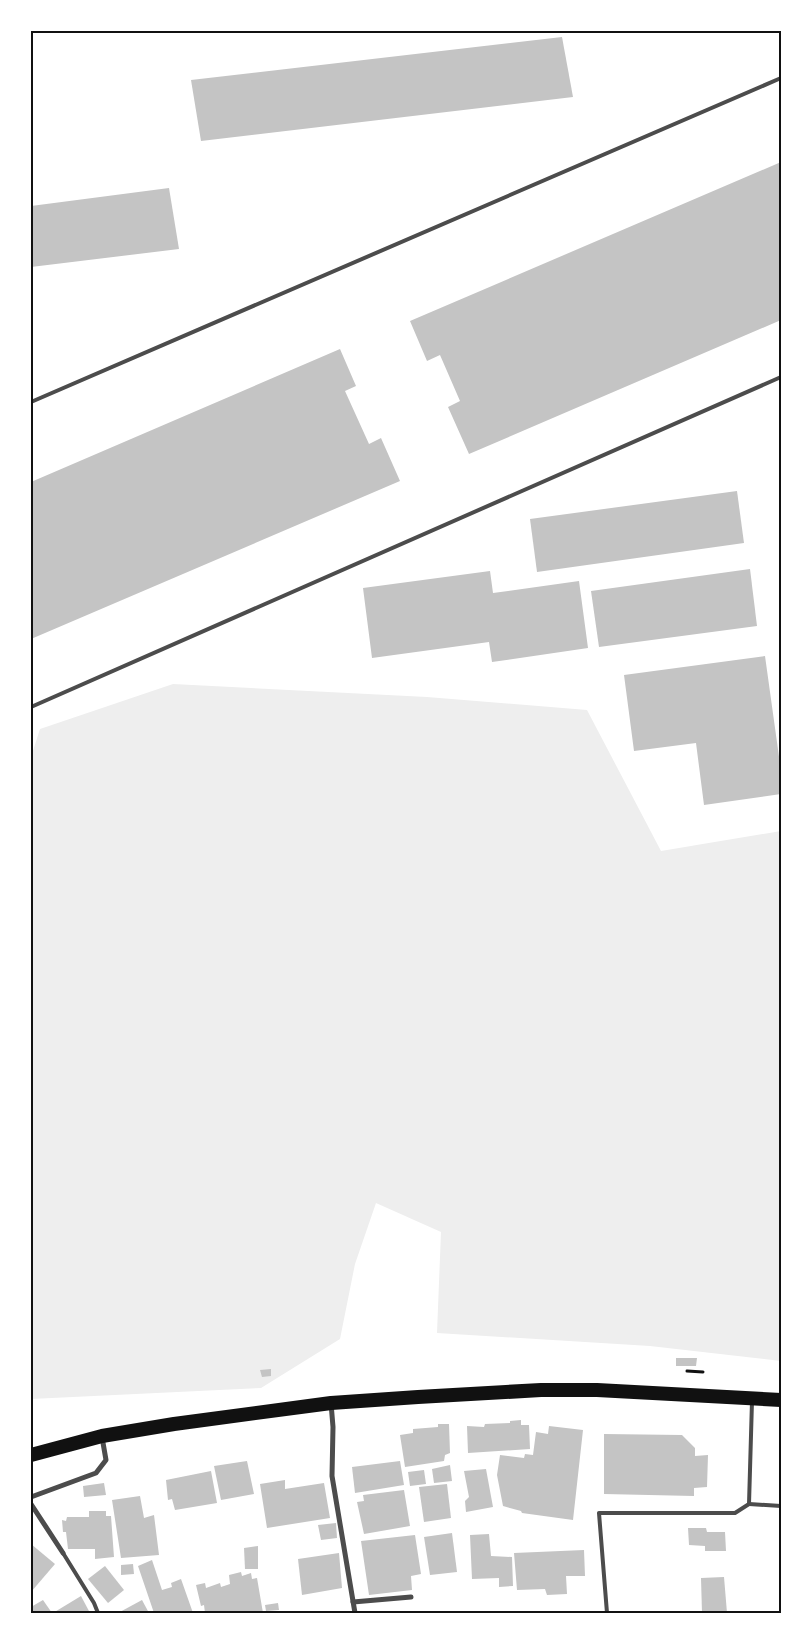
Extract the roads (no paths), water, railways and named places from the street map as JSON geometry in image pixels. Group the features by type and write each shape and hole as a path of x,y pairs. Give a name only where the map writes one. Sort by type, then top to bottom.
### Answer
{"highway":[{"path":"31,1454 102,1436 174,1424 331,1403 541,1390 597,1390 781,1400"}],"street":[{"path":"331,1403 333,1427 332,1476 355,1613"},
{"path":"31,1498 96,1473 106,1460 102,1436"},
{"path":"31,1504 63,1553"},
{"path":"353,1602 411,1597"}],"lane":[{"path":"31,402 781,78"},
{"path":"31,707 781,377"},
{"path":"749,1504 752,1399"},
{"path":"607,1613 599,1514 735,1514 749,1504 781,1506"},
{"path":"63,1553 94,1603 98,1613"}]}
